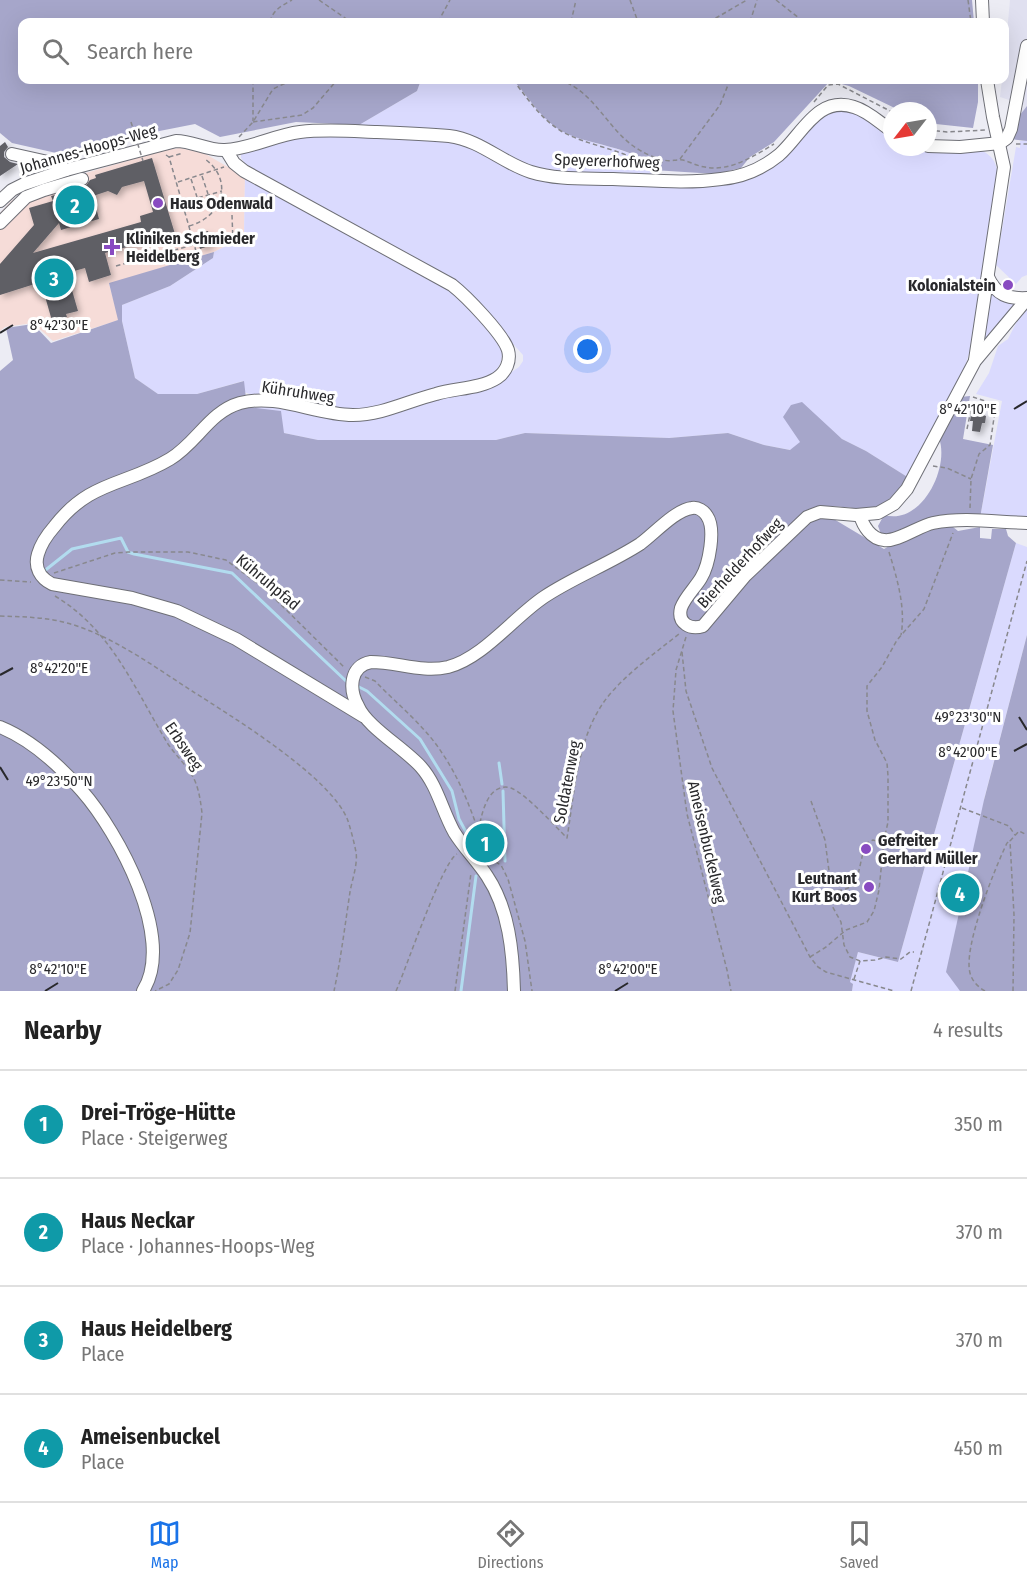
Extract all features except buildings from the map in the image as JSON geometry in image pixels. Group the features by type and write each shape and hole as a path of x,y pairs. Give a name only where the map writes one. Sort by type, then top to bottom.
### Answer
{"street":[{"path":"982,0 983,18"},
{"path":"937,146 960,147 1007,138 1011,129 1027,46"},
{"path":"975,361 1004,177 988,84"},
{"name":"Speyererhofweg","path":"229,155 283,135 306,132 432,135 468,140 489,149 517,166 538,174 567,177 655,175 712,180 730,178 761,167 779,155 821,110 833,105 846,105 858,109 883,125"},
{"name":"Johannes-Hoops-Weg","path":"0,201 12,190 24,184 66,170 171,142 190,142 229,155"},
{"path":"12,154 57,164 66,170"},
{"name":"Kühruhweg","path":"44,580 37,567 39,551 48,534 69,509 98,489 170,459 191,442 211,420 231,406 252,401 273,401 335,414 368,414 435,394 489,382 500,376 507,366 509,356 505,344 452,285 244,171 229,155"},
{"path":"0,223 28,196 82,179"},
{"path":"988,277 996,291 1004,296 1027,299"},
{"name":"Bierhelderhofweg","path":"354,675 361,666 371,662 437,668 462,661 481,649 541,599 639,544 684,510 695,508 703,511 708,518 710,542 704,571 681,608 681,618 683,630 696,628 707,622 746,576 807,517 815,513 826,512 860,515 881,512 894,504 903,494 975,361 1027,299"},
{"path":"860,515 865,528 885,540 924,525 963,521 1027,523"},
{"path":"44,580 60,586 132,598 187,615 236,639 367,718 406,752 426,773 453,830 492,885 502,909 513,962 514,991"},
{"path":"354,675 354,696 367,718"},
{"path":"0,727 34,746 67,774 98,812 128,863 143,897 152,938 151,971 143,991"}],"path":[{"path":"271,18 279,7 292,0"},
{"path":"319,0 345,18"},
{"path":"440,18 450,0"},
{"path":"572,18 576,0"},
{"path":"630,0 637,18"},
{"path":"716,18 747,0"},
{"path":"751,18 757,0"},
{"path":"776,0 799,18"},
{"path":"968,0 970,18"},
{"path":"253,84 253,122"},
{"path":"253,122 273,89 284,84"},
{"path":"253,122 302,115 313,108 334,84"},
{"path":"516,84 537,112 561,130 639,161 655,175 663,160"},
{"path":"571,84 594,102 621,135 634,146 663,160 680,160 706,168 739,164 781,139"},
{"path":"680,160 720,105 728,84"},
{"path":"811,106 828,85 838,84 883,107"},
{"path":"132,122 143,161"},
{"path":"937,131 987,130 999,140"},
{"path":"165,155 169,157 184,153"},
{"path":"177,183 217,171 229,155"},
{"path":"189,226 200,223 211,216 218,205 222,191 217,171 212,164 199,156"},
{"path":"169,157 196,251"},
{"path":"202,175 208,195"},
{"path":"191,178 197,198"},
{"path":"183,202 222,191"},
{"path":"232,215 233,242"},
{"path":"116,266 194,244"},
{"path":"810,957 852,926 871,918 879,888 888,822 888,769 875,740 867,711 867,686 882,667 900,636 924,609 939,566 963,521 971,479 979,454 990,445 995,411 991,403 973,397"},
{"path":"967,429 971,410"},
{"path":"933,466 947,468 971,479"},
{"path":"885,540 903,611 900,636"},
{"name":"Kühruhpfad","path":"44,580 48,575 68,567 128,552 188,552 225,560 265,589 354,675"},
{"path":"911,991 1027,561"},
{"path":"0,580 33,582 44,580"},
{"path":"1022,581 1027,580"},
{"name":"Erbsweg","path":"51,594 81,614 130,675 169,746 190,771 200,794 201,824 190,933 178,970 169,984 155,991"},
{"path":"0,616 56,620 101,637 149,662 295,761 320,783 343,810 348,820 356,854 342,953 334,991"},
{"name":"Ameisenbuckelweg","path":"683,630 682,652 676,670 673,711 687,814 731,991"},
{"name":"Soldatenweg","path":"354,675 369,677 375,681 436,746 461,787 478,830 490,796 495,790 503,787 517,792 567,837 582,749 595,717 608,696 626,677 683,630"},
{"path":"682,652 686,691 712,768 810,957 818,967 826,972 894,991"},
{"path":"811,801 825,840 831,904 841,922 847,954 860,961 886,957 901,959 910,952 914,952"},
{"path":"960,808 1009,826 1015,836"},
{"path":"984,991 970,975 970,953 990,880 1007,843 1012,840 1011,837 1019,831 1027,835"},
{"path":"829,891 843,890 853,886 857,879 865,844 873,840 884,843"},
{"path":"1010,841 1014,915 1013,991"},
{"path":"396,991 441,877 453,856 469,853 455,991"},
{"path":"871,887 879,888"},
{"path":"854,980 860,961"}],"shaded area":[{"path":"0,0 972,0 974,18 18,18 18,84 420,84 417,91 359,125 296,122 220,137 195,124 134,136 74,157 12,143 0,133"},
{"path":"1010,0 1027,0 1027,141 1011,139 1024,105 1000,97 1002,84 1009,84"},
{"path":"420,84 516,84 541,113 561,130 641,159 651,166 661,184 746,177 817,117 836,110 857,113 883,130 883,156 937,156 937,149 980,150 989,155 996,165 998,178 972,345 963,372 909,478 842,439 826,425 791,450 764,445 728,433 669,438 525,433 496,440 318,440 284,433 247,408 256,404 345,420 510,373 523,361 523,355 474,300 247,166 241,158 241,154 304,136 360,135 359,125 417,91"},
{"path":"516,84 827,84 774,142 750,157 741,168 716,174 653,170 635,155 570,135 546,119"},
{"path":"841,84 978,84 978,102 973,128 937,124 937,102 883,102"},
{"path":"1027,106 1027,141 1011,139 1020,115"},
{"path":"1020,141 1027,141 1027,275 1016,284 996,265 1016,147 1020,148"},
{"name":"Kliniken Schmieder Heidelberg","path":"180,148 204,153 245,177 244,236 214,252 109,284 119,320 53,341 33,323 5,327 0,331 0,213 11,201 27,190 165,150"},
{"path":"245,177 456,292 501,346 501,359 496,370 490,377 385,407 352,411 258,397 244,392 243,381 197,394 158,394 135,378 122,321 122,305 170,286 213,258 214,252 244,237"},
{"path":"214,252 213,258 170,286 122,305 122,321 135,378 158,394 197,394 244,381 247,407 281,411 284,433 318,440 496,440 525,433 669,438 728,433 764,445 790,450 800,442 783,417 791,405 802,402 842,439 909,478 891,498 876,507 832,506 832,518 884,549 904,538 935,527 953,527 958,531 980,527 980,538 991,539 992,529 1006,529 1008,536 1016,543 898,962 858,952 850,982 853,984 852,991 0,991 0,371 13,360 6,328 33,324 51,343 118,320 109,283"},
{"path":"990,290 1018,303 982,344"},
{"path":"1027,309 1027,517 980,518 1002,401 976,394 989,373 998,346 1008,339 1017,321"},
{"path":"970,396 963,439 993,445 980,518 939,516 889,536 881,534 878,526 884,515 897,516 910,512 930,492 940,464 939,438 960,397"},
{"path":"1016,543 1027,547 1027,635 984,799 1027,991 852,991 853,984 849,983 858,952 898,962"},
{"path":"1027,635 1027,991 960,991 946,972 984,800"}],"waterway":[{"path":"43,572 72,549 121,538 128,552 134,554 232,573 346,681"},
{"path":"359,687 367,691 420,739 452,791 459,819 472,843"},
{"path":"499,763 502,784"},
{"path":"503,791 505,861"},
{"path":"461,991 476,876"}],"place":[{"name":"Haus Odenwald","path":"158,203"},
{"name":"Haus Neckar","path":"75,205"},
{"name":"Kliniken Schmieder Heidelberg","path":"112,247"},
{"name":"Haus Heidelberg","path":"54,278"},
{"name":"Kolonialstein","path":"1008,285"},
{"name":"Drei-Tröge-Hütte","path":"485,843"},
{"name":"Gefreiter Gerhard Müller","path":"866,849"},
{"name":"Leutnant Kurt Boos","path":"869,887"},
{"name":"Ameisenbuckel","path":"960,893"}]}
